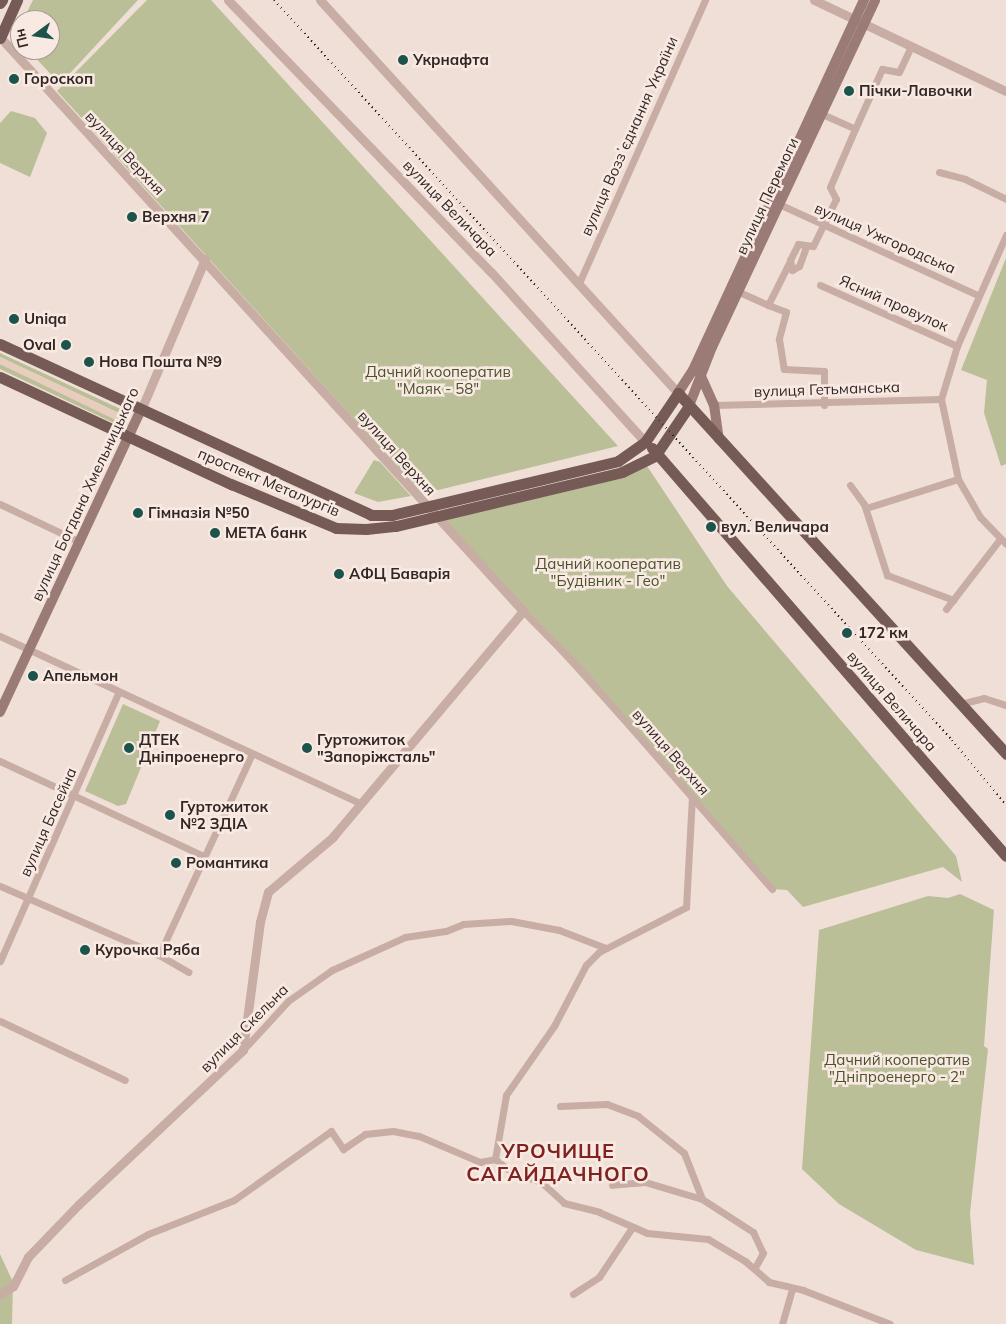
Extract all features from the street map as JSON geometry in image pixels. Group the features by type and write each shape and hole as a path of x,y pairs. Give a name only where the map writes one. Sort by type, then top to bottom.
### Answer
{"main road":[{"path":"0,37 17,0"},
{"name":"вулиця Перемоги","path":"689,406 738,292 822,114 860,21 864,0"},
{"name":"вулиця Перемоги","path":"678,393 693,370 860,21 875,0"},
{"name":"проспект Металургів","path":"0,344 348,508 371,515 426,506 618,460 645,442 678,393"},
{"path":"693,370 703,376 714,405 719,438"},
{"name":"проспект Металургів","path":"0,377 129,438 341,528 396,526 622,472 657,453 689,406"},
{"path":"678,393 1006,754"},
{"name":"вулиця Богдана Хмельницького","path":"0,712 141,410"},
{"name":"вулиця Величара","path":"645,442 657,453 1006,856"},
{"path":"341,528 348,508"}],"street":[{"name":"вулиця Величара","path":"228,0 491,272 645,442"},
{"path":"320,0 678,393"},
{"name":"вулиця Воззʼєднання України","path":"579,283 705,0"},
{"path":"814,0 1006,91"},
{"name":"вулиця Верхня","path":"0,37 205,259 522,612 580,668 772,889"},
{"path":"768,305 798,244 806,247 814,245 836,199 830,187 882,69 900,71 911,46"},
{"path":"822,114 855,129"},
{"path":"939,172 965,179 1006,199"},
{"name":"вулиця Ужгородська","path":"780,205 978,295"},
{"path":"946,609 1003,542 972,506 958,479 941,399 957,346 1006,235"},
{"name":"вулиця Богдана Хмельницького","path":"141,410 205,259"},
{"name":"Ясний провулок","path":"820,285 957,346"},
{"path":"738,292 786,312 779,339 784,369 824,371 824,404"},
{"name":"вулиця Гетьманська","path":"714,405 824,404 941,399"},
{"path":"866,508 958,479"},
{"path":"850,485 866,508 887,575 953,600"},
{"path":"0,504 80,542"},
{"path":"243,1050 266,897 333,837 358,802 522,612"},
{"path":"0,636 118,693 358,802"},
{"name":"вулиця Басейна","path":"0,961 75,797 118,693"},
{"path":"960,704 984,698 1006,706"},
{"path":"160,955 252,754"},
{"path":"0,761 204,856"},
{"path":"495,1159 506,1095 554,1026 586,965 606,948 686,907 692,797"},
{"path":"0,886 28,900 160,955 188,972"},
{"name":"вулиця Скельна","path":"0,1294 13,1286 28,1257 78,1205 243,1050 295,996 332,970 405,937 446,931 463,924 510,922 559,930 606,948"},
{"path":"0,1021 125,1080"},
{"path":"560,1106 607,1104 638,1116 684,1153 702,1199"},
{"path":"65,1280 148,1234 234,1200 331,1132 343,1149 365,1134 393,1131 419,1136 480,1162 495,1159"},
{"path":"495,1159 512,1173 541,1182 564,1203 599,1212 631,1229 708,1239 754,1269 769,1282 792,1288 890,1324"},
{"path":"612,1185 645,1182 702,1199 753,1232 763,1253 754,1269"},
{"path":"573,1294 599,1277 631,1229"},
{"path":"782,1324 792,1288"}],"green space":[{"path":"33,0 138,0 60,84 37,60 60,60 60,10 28,10"},
{"name":"Дачний кооператив \"Маяк - 58\"","path":"147,0 211,0 618,446 422,494 57,91"},
{"path":"11,111 35,118 47,133 30,177 0,163 0,123"},
{"path":"1006,258 1006,464 1001,466 984,413 987,380 961,370"},
{"path":"0,353 125,411 123,415 0,357"},
{"path":"0,364 121,420 118,425 0,369"},
{"path":"374,460 380,462 411,496 378,502 354,493"},
{"name":"Дачний кооператив \"Будівник - Гео\"","path":"645,463 727,586 956,856 962,882 943,867 803,907 787,890 772,889 436,516"},
{"path":"123,704 160,721 126,804 118,806 85,791"},
{"name":"Дачний кооператив \"Дніпроенерго - 2\"","path":"960,894 994,910 984,1046 988,1049 970,1213 974,1265 916,1250 839,1204 802,1169 819,930 928,896 948,898"},
{"path":"0,1254 13,1282 12,1324 0,1324"}],"shaded area":[{"path":"0,357 122,415 128,412 126,425 0,364"}],"railway":[{"path":"274,0 952,740 1006,805"}],"place":[{"name":"Укрнафта","path":"403,60"},
{"name":"Гороскоп","path":"14,79"},
{"name":"Пічки-Лавочки","path":"849,91"},
{"name":"Верхня 7","path":"132,217"},
{"name":"Uniqa","path":"14,319"},
{"name":"Oval","path":"66,345"},
{"name":"Нова Пошта №9","path":"89,362"},
{"name":"Гімназія №50","path":"138,513"},
{"name":"вул. Величара","path":"711,527"},
{"name":"МЕТА банк","path":"215,533"},
{"name":"АФЦ Баварiя","path":"339,574"},
{"name":"172 км","path":"847,633"},
{"name":"Апельмон","path":"33,676"},
{"name":"ДТЕК Дніпроенерго","path":"129,748"},
{"name":"Гуртожиток \"Запоріжсталь\"","path":"307,748"},
{"name":"Гуртожиток №2 ЗДІА","path":"170,815"},
{"name":"Романтика","path":"176,863"},
{"name":"Курочка Ряба","path":"85,950"}],"district":[{"name":"УРОЧИЩЕ САГАЙДАЧНОГО","path":"558,1162"}]}
